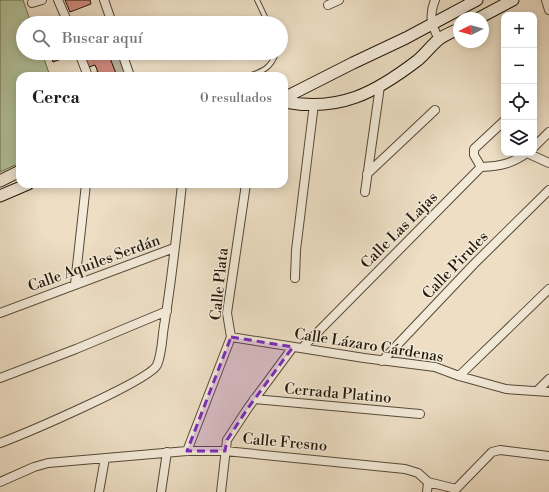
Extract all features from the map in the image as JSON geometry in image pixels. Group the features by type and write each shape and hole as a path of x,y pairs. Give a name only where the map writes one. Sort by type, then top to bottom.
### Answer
{"street":[{"path":"32,3 42,0"},
{"path":"58,0 65,16"},
{"path":"104,0 110,16"},
{"path":"328,5 340,0"},
{"path":"435,0 431,10 431,25 439,39"},
{"path":"288,96 302,87 431,25 478,0"},
{"path":"489,13 513,0"},
{"path":"546,0 549,10"},
{"path":"288,103 298,104 336,103 356,98 380,86 419,59 439,39 453,32"},
{"path":"82,60 86,72"},
{"path":"124,60 129,72"},
{"path":"365,192 380,86"},
{"path":"295,278 296,250 314,104"},
{"path":"368,174 435,110"},
{"path":"501,124 474,149 474,154 481,167 501,166 517,160 523,156"},
{"path":"537,144 549,132"},
{"path":"534,156 549,163"},
{"name":"Calle Las Lajas","path":"302,348 481,167"},
{"path":"0,180 16,173"},
{"path":"0,196 19,188"},
{"path":"75,284 86,188"},
{"path":"0,443 30,432 120,389 150,372 157,366 167,311 182,188"},
{"name":"Calle Plata","path":"187,451 231,337 227,313 245,188"},
{"name":"Calle Pirules","path":"382,360 474,264 549,190"},
{"name":"Calle Aquiles Serdán","path":"0,313 174,248"},
{"path":"459,376 549,289"},
{"path":"0,378 76,349 167,311"},
{"name":"Calle Lázaro Cárdenas","path":"231,337 436,367 459,376 506,389 549,392"},
{"path":"221,492 227,440 254,399 293,347"},
{"path":"537,391 549,379"},
{"name":"Cerrada Platino","path":"254,399 420,414"},
{"name":"Calle Fresno","path":"0,482 34,467 48,464 167,452 225,451 406,469 418,473 428,482 456,491 492,452 500,450 549,456"},
{"path":"161,492 167,452"},
{"path":"99,492 105,458"},
{"path":"427,492 428,482"}],"lane":[{"path":"257,0 265,16"},
{"path":"259,72 273,63 274,60"}],"highlighted area":[{"path":"231,337 293,347 248,408 227,440 225,451 187,451"}],"green space":[{"path":"0,0 23,0 29,16 16,16 16,60 44,60 49,72 16,72 16,165 0,172"}],"building":[{"path":"65,0 90,0 91,4 70,12"},
{"path":"86,60 111,60 115,72 98,72 95,65 89,67"}]}
